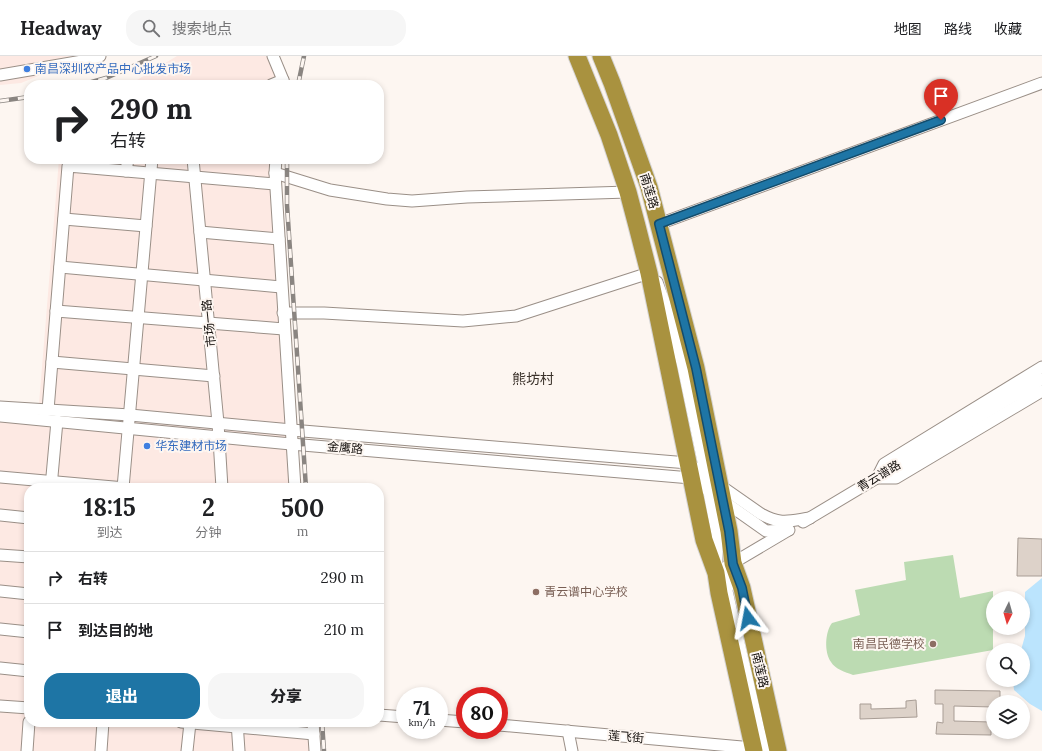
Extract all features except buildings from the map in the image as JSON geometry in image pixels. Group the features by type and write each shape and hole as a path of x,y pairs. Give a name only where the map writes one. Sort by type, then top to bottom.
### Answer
{"highway":[{"name":"南莲路","path":"577,56 609,135 628,192 706,482 729,531 733,564 742,588 778,751"},
{"name":"南莲路","path":"601,56 612,82 649,187 696,368 706,482 704,540 716,572 719,593 757,750"}],"street":[{"path":"0,75 81,62 100,56"},
{"path":"273,56 281,80"},
{"path":"659,224 1042,82"},
{"path":"126,171 127,164"},
{"path":"124,483 151,164"},
{"name":"市场一路","path":"193,164 214,376 222,483"},
{"path":"276,164 275,179 281,287 295,483"},
{"path":"48,410 68,166 194,177 275,179 330,190 387,199 406,200 628,192"},
{"path":"64,219 146,226"},
{"path":"637,226 665,304 683,366 706,482 766,531 788,530"},
{"path":"200,232 279,239"},
{"path":"60,267 281,287"},
{"path":"283,314 324,313 463,321 516,316 649,273"},
{"path":"56,311 284,329"},
{"path":"52,362 214,376"},
{"path":"1042,367 884,464 877,478 896,478 1042,391"},
{"name":"青云谱路","path":"716,572 733,564 1042,379"},
{"name":"金鹰路","path":"0,408 130,415 291,430 706,482"},
{"name":"金鹰路","path":"0,416 706,482"},
{"path":"51,483 57,421"},
{"path":"0,477 38,483"},
{"path":"706,482 773,520 784,522 810,518"},
{"path":"0,515 24,517"},
{"path":"0,555 24,557"},
{"path":"733,564 727,591 759,730 757,750"},
{"path":"0,591 24,593"},
{"path":"0,629 24,631"},
{"path":"0,668 24,670"},
{"path":"0,706 24,708"},
{"path":"384,715 396,716"},
{"name":"莲飞街","path":"508,726 757,750"},
{"path":"27,751 29,727"},
{"path":"101,751 103,727"},
{"path":"185,727 187,751"},
{"path":"237,727 239,751"},
{"path":"254,727 314,734"},
{"path":"313,727 315,751"},
{"path":"568,732 572,751"}],"shaded area":[{"name":"南昌深圳农产品中心批发市场","path":"0,56 88,56 28,80 24,80 24,82 21,83 0,85"},
{"path":"177,56 269,56 278,80 137,80"},
{"name":"华东建材市场","path":"59,164 276,164 298,483 24,483 24,727 316,727 318,751 0,751 0,401 39,404"}],"green space":[{"path":"953,555 960,598 986,592 986,635 993,635 993,643 986,643 986,651 853,675 835,667 829,658 826,648 828,631 832,623 860,615 855,590 906,580 904,562"}],"water":[{"path":"1042,578 1042,711 1030,704 1030,695 1020,695 1014,690 1014,687 1030,687 1030,643 1023,643 1025,635 1030,635 1030,591 1026,591"}],"railway":[{"path":"99,80 156,56"},
{"path":"299,80 304,56"},
{"path":"0,101 24,98"},
{"path":"287,164 287,205 306,483"},
{"path":"322,727 324,751"}],"place":[{"name":"南昌深圳农产品中心批发市场","path":"27,69"},
{"name":"华东建材市场","path":"147,446"},
{"name":"青云谱中心学校","path":"536,592"},
{"name":"南昌民德学校","path":"933,644"}],"district":[{"name":"熊坊村","path":"533,379"}],"route":[{"path":"748,618 742,588 733,564 729,531 696,368 659,224 941,120"}]}
